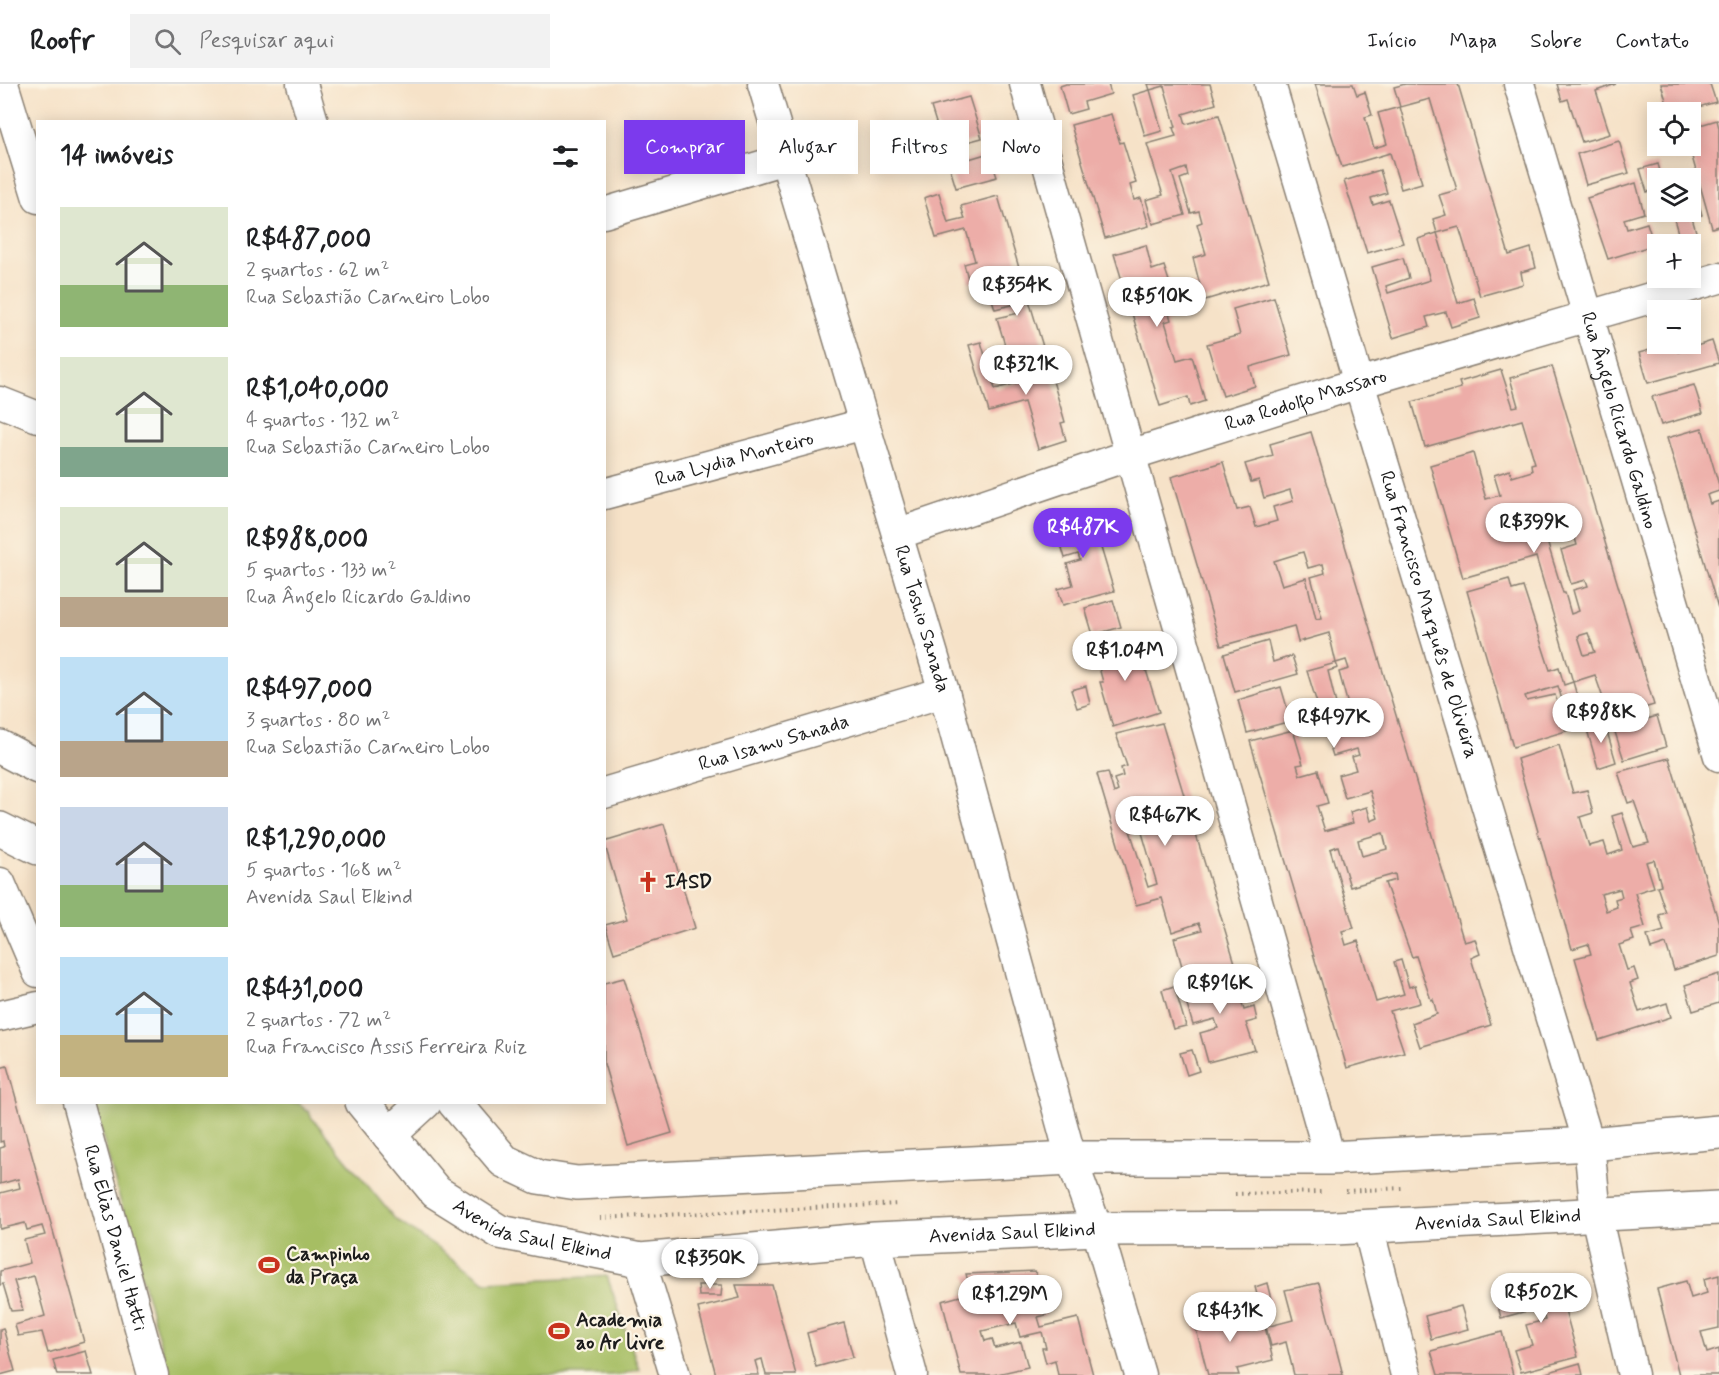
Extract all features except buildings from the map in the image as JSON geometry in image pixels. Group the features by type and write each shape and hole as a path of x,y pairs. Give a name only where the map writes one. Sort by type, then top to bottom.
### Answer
{"main road":[{"path":"0,747 36,766"},
{"path":"0,829 36,847"},
{"name":"Avenida Saul Elkind","path":"364,1104 436,1192 500,1232 640,1260 875,1239 1097,1229 1368,1227 1719,1208"},
{"path":"389,1136 423,1104"},
{"path":"456,1104 504,1161 538,1177 577,1183 1071,1158 1330,1158 1589,1144 1719,1132"}],"street":[{"path":"3,84 36,191"},
{"path":"302,84 312,120"},
{"name":"Rua Toshio Sanada","path":"763,84 774,120"},
{"path":"1025,84 1330,1158"},
{"name":"Rua Francisco Marquês de Oliveira","path":"1270,84 1589,1144 1596,1215 1633,1375"},
{"name":"Rua Ângelo Ricardo Galdino","path":"1519,84 1719,756"},
{"path":"606,212 757,167"},
{"name":"Rua Toshio Sanada","path":"789,174 944,692 1071,1158 1097,1229 1140,1375"},
{"name":"Rua Rodolfo Massaro","path":"897,534 1130,455 1359,383 1719,278"},
{"path":"0,402 36,416"},
{"name":"Rua Lydia Monteiro","path":"606,493 864,424"},
{"name":"Rua Isamu Sanada","path":"606,792 944,692"},
{"path":"0,884 36,956"},
{"path":"0,1016 36,1007"},
{"name":"Rua Elias Daniel Hatti","path":"79,1104 153,1375"},
{"path":"1368,1227 1406,1375"},
{"path":"875,1239 912,1375"},
{"path":"640,1260 675,1375"}],"green space":[{"path":"93,1104 300,1104 306,1111 309,1111 311,1117 395,1219 486,1282 607,1276 639,1369 620,1375 169,1375"}],"place":[{"name":"IASD","path":"648,882"},
{"name":"Campinho da Praça","path":"269,1265"},
{"name":"Academia ao Ar livre","path":"559,1331"}]}
